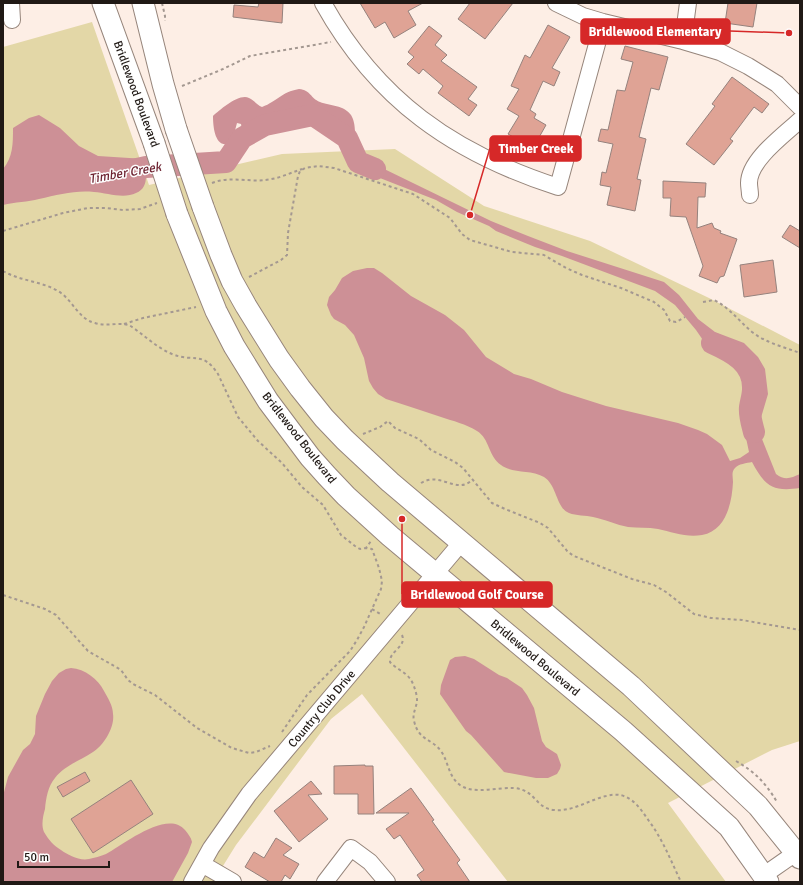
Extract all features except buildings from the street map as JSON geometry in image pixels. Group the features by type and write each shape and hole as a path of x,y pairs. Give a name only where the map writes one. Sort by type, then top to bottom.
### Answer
{"main road":[{"name":"Bridlewood Boulevard","path":"103,3 154,143 177,214 216,310 234,346 268,401 310,457 371,519 435,575 623,731 683,784 729,827 766,878"},
{"path":"143,3 176,129 202,207 221,255 243,300 264,336 300,388 324,418 345,440 390,482 631,686 758,806 799,854"}],"street":[{"path":"11,3 12,20"},
{"path":"323,3 354,52 400,102 428,124 459,145 493,162 528,177 558,187 603,22"},
{"path":"556,3 583,16 603,22 682,41 720,52 748,66 777,84 800,108"},
{"path":"682,41 688,3"},
{"path":"750,195 749,181 753,168 761,157 800,120"},
{"name":"Country Club Drive","path":"192,882 224,830 249,794 461,543"},
{"path":"325,882 351,848 370,862 388,882"},
{"path":"766,878 799,854"},
{"path":"202,864 233,882"}],"path":[{"path":"182,86 250,56 329,43 343,36"},
{"path":"209,184 223,180 271,179 304,168 318,166 334,168 413,194 450,218 462,234 470,240 512,252 544,255 566,268 582,275 621,288 654,302 664,310 670,321 676,322 685,317"},
{"path":"243,280 281,260 287,255 288,233 298,176 300,171 304,168"},
{"path":"3,231 56,215 88,208 123,210 140,208 159,202"},
{"path":"3,271 17,278 47,286 59,292 83,318 94,323 106,325 124,324 143,318 198,306"},
{"path":"703,302 714,300 718,302 731,311 753,332 774,344 800,353"},
{"path":"124,324 129,325 171,354 198,358 210,363 218,374 238,417 258,441 282,463 302,487 323,505 344,538 360,549 372,549 382,581 381,589 357,640 350,651 308,695 279,736"},
{"path":"360,437 380,427 388,421 395,428 413,436 431,450 455,462 463,468 492,503 540,523 548,528 568,552 632,579 654,585 666,592 694,614 711,618 742,620 800,630"},
{"path":"421,483 433,479 449,482 456,486 469,483 472,480"},
{"path":"366,548 375,537"},
{"path":"3,595 45,609 56,615 88,651 121,670 133,684 155,695 197,728 232,748 249,753 256,752 270,746"},
{"path":"372,609 393,624 404,638 403,642 392,655 390,662 410,679 414,687 417,700 413,718 414,723 421,736 440,750 451,776 456,781 462,786 475,789 524,789 547,809 555,810 563,810 608,795 623,795 634,801 656,829 665,845 681,882"}],"shaded area":[{"path":"92,22 149,185 282,154 395,149 484,206 590,241 709,298 800,345 800,741 772,750 668,803 726,882 508,882 362,694 331,719 236,845 213,882 3,882 3,47"}],"water":[{"path":"299,89 308,92 320,102 345,109 351,115 354,122 356,152 360,158 366,162 376,165 491,221 528,236 567,251 664,282 679,295 698,319 715,332 744,343 758,357 765,369 768,394 760,421 762,439 776,474 782,478 791,478 800,474 800,488 783,489 770,486 761,477 752,462 745,463 736,467 734,470 731,499 726,515 717,528 710,532 702,535 691,536 654,528 624,526 590,516 569,513 561,506 552,485 544,477 533,473 511,470 501,465 494,457 484,438 477,431 459,423 386,399 378,394 369,381 364,358 354,335 345,325 334,319 327,305 329,297 342,278 353,271 367,268 374,268 411,296 445,315 464,330 486,357 514,374 531,379 562,392 606,406 678,423 698,430 707,434 722,445 730,461 740,458 749,452 742,419 745,411 753,401 756,390 756,380 752,371 741,359 707,346 675,305 655,291 535,247 496,231 489,226 457,212 436,200 362,171 356,163 352,143 347,138 300,123 293,114 284,112 278,114 270,121 269,124 272,130 262,135 246,138 243,135 241,124 237,123 231,143 221,143 218,140 214,131 213,116 230,103 245,97 251,99 262,107 288,92"},
{"path":"39,115 60,128 79,146 98,156 145,159 150,174 146,176 143,188 139,192 126,196 94,192 66,193 3,205 3,169 11,155 13,128 29,118"},
{"path":"465,656 474,659 522,688 534,708 542,741 546,747 557,754 561,765 557,774 548,778 536,778 504,772 466,731 440,694 441,685 450,660 455,657"},
{"path":"71,668 81,670 98,682 111,705 113,719 108,735 101,745 93,752 63,770 53,781 48,792 43,818 44,832 51,842 67,854 85,859 106,854 134,837 157,826 167,824 177,825 185,830 192,842 188,853 172,882 3,882 3,796 8,777 23,750 30,744 35,734 36,716 52,681 59,673"}],"waterway":[{"name":"Timber Creek","path":"119,173 146,167 226,162 242,138 265,125 313,115 347,138 358,162 375,169"},
{"name":"Timber Creek","path":"712,343 734,355 746,365 750,372 753,389 750,413 754,432"}],"place":[{"name":"Bridlewood Elementary","path":"789,33"},
{"name":"Timber Creek","path":"470,215"},
{"name":"Bridlewood Golf Course","path":"402,519"}]}
